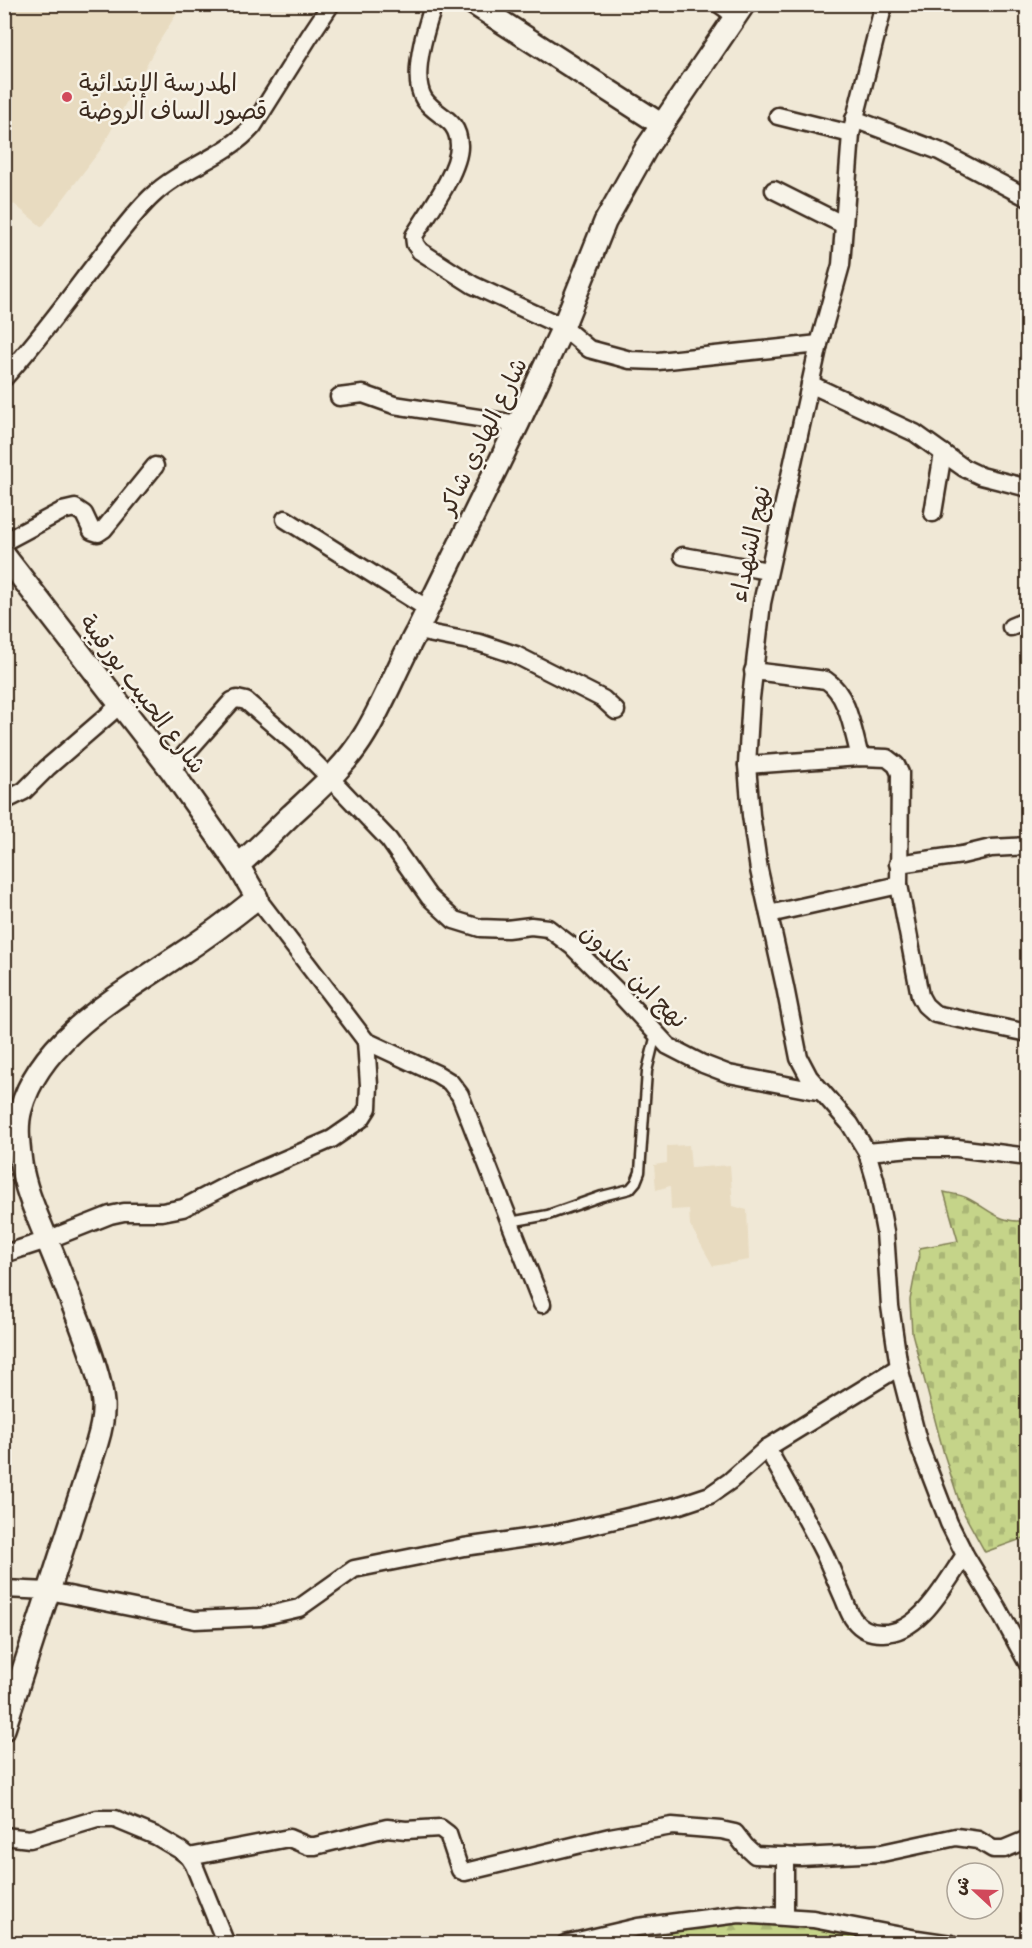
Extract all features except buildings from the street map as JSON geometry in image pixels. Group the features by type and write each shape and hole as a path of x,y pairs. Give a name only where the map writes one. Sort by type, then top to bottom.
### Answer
{"street":[{"path":"4,378 24,357 131,219 153,195 173,178 243,138 331,4"},
{"path":"434,4 421,48 420,87 424,99 451,122 457,132 459,147 453,172 414,236 415,244 420,251 473,285 563,327 589,349 630,360 658,362 819,344"},
{"path":"474,4 662,124"},
{"name":"نهج الشهداء","path":"884,4 852,126 841,265 819,344 762,603 753,671 747,765 759,870 799,1058 809,1077 850,1124 867,1152 875,1179 885,1232 890,1306 899,1367 919,1445 949,1523 1028,1664"},
{"name":"شارع الهادي شاكر","path":"238,865 254,853 330,778 365,734 417,632 563,327 605,222 632,172 733,8"},
{"path":"778,116 852,126 939,151 1028,198"},
{"path":"774,190 844,225"},
{"path":"810,384 915,433 964,468 981,476 1028,488"},
{"path":"339,397 363,394 394,405 518,423"},
{"path":"933,513 944,453"},
{"path":"4,542 62,511 75,508 84,514 92,531 98,533 104,529 156,466"},
{"path":"285,519 428,609"},
{"name":"شارع الحبيب بورقيبة","path":"4,555 171,771 238,865 257,898"},
{"path":"683,556 768,571"},
{"path":"1011,627 1028,620"},
{"path":"417,632 480,643 516,655 603,699 616,711"},
{"path":"753,671 826,680 837,688 845,704 860,757"},
{"name":"نهج ابن خلدون","path":"171,771 232,701 242,699 251,704 330,778 389,840 429,897 454,920 480,928 507,929 531,926 548,928 573,947 668,1046 721,1071 822,1092"},
{"path":"4,801 24,791 47,768 121,705"},
{"path":"747,765 860,757 887,758 896,765 900,773 899,885 920,996 925,1005 935,1014 1028,1033"},
{"path":"898,864 962,855 991,848 1028,846"},
{"path":"769,914 899,885"},
{"path":"4,1729 97,1443 103,1418 99,1382 79,1322 33,1207 22,1166 18,1135 21,1110 35,1076 56,1049 79,1026 257,898 366,1041 437,1074 450,1082 460,1095 542,1304"},
{"path":"4,1254 110,1215 124,1212 162,1212 183,1208 235,1181 348,1130 361,1119 368,1108 366,1041"},
{"path":"867,1152 910,1148 957,1148 1028,1157"},
{"path":"4,1589 49,1591 195,1620 260,1617 299,1608 354,1569 464,1547 554,1534 680,1505 710,1495 730,1481 767,1448 899,1367"},
{"path":"767,1448 824,1553 853,1618 861,1627 872,1632 886,1633 897,1631 911,1623 923,1614 936,1599 965,1555"},
{"path":"4,1836 30,1839 97,1819 115,1819 156,1836 189,1857 226,1944"},
{"path":"189,1857 289,1838 308,1846 315,1846 387,1828 406,1830 440,1828 448,1834 460,1870 465,1872 610,1837 672,1826 735,1833 755,1855 882,1853 956,1837 978,1840 993,1849 1004,1849 1028,1839"},
{"path":"785,1856 785,1916"},
{"path":"565,1944 638,1927 729,1915 813,1919 951,1944"}],"lane":[{"path":"510,1222 548,1215 630,1189 636,1182 640,1172 647,1071 656,1034"}],"shaded area":[{"name":"المدرسة الإبتدائية قصور الساف الروضة","path":"5,4 182,5 157,45 101,149 42,227 14,204 5,213"},
{"path":"689,1145 691,1168 730,1165 733,1206 747,1210 749,1260 713,1266 690,1225 689,1209 671,1210 670,1186 656,1190 654,1165 667,1163 667,1146"}],"green space":[{"path":"944,1192 964,1197 1001,1218 1027,1221 1027,1537 985,1552 962,1510 944,1454 912,1333 910,1300 920,1248 958,1241"},
{"path":"742,1918 814,1921 920,1944 595,1944"}],"place":[{"name":"المدرسة الإبتدائية قصور الساف الروضة","path":"67,97"}]}
